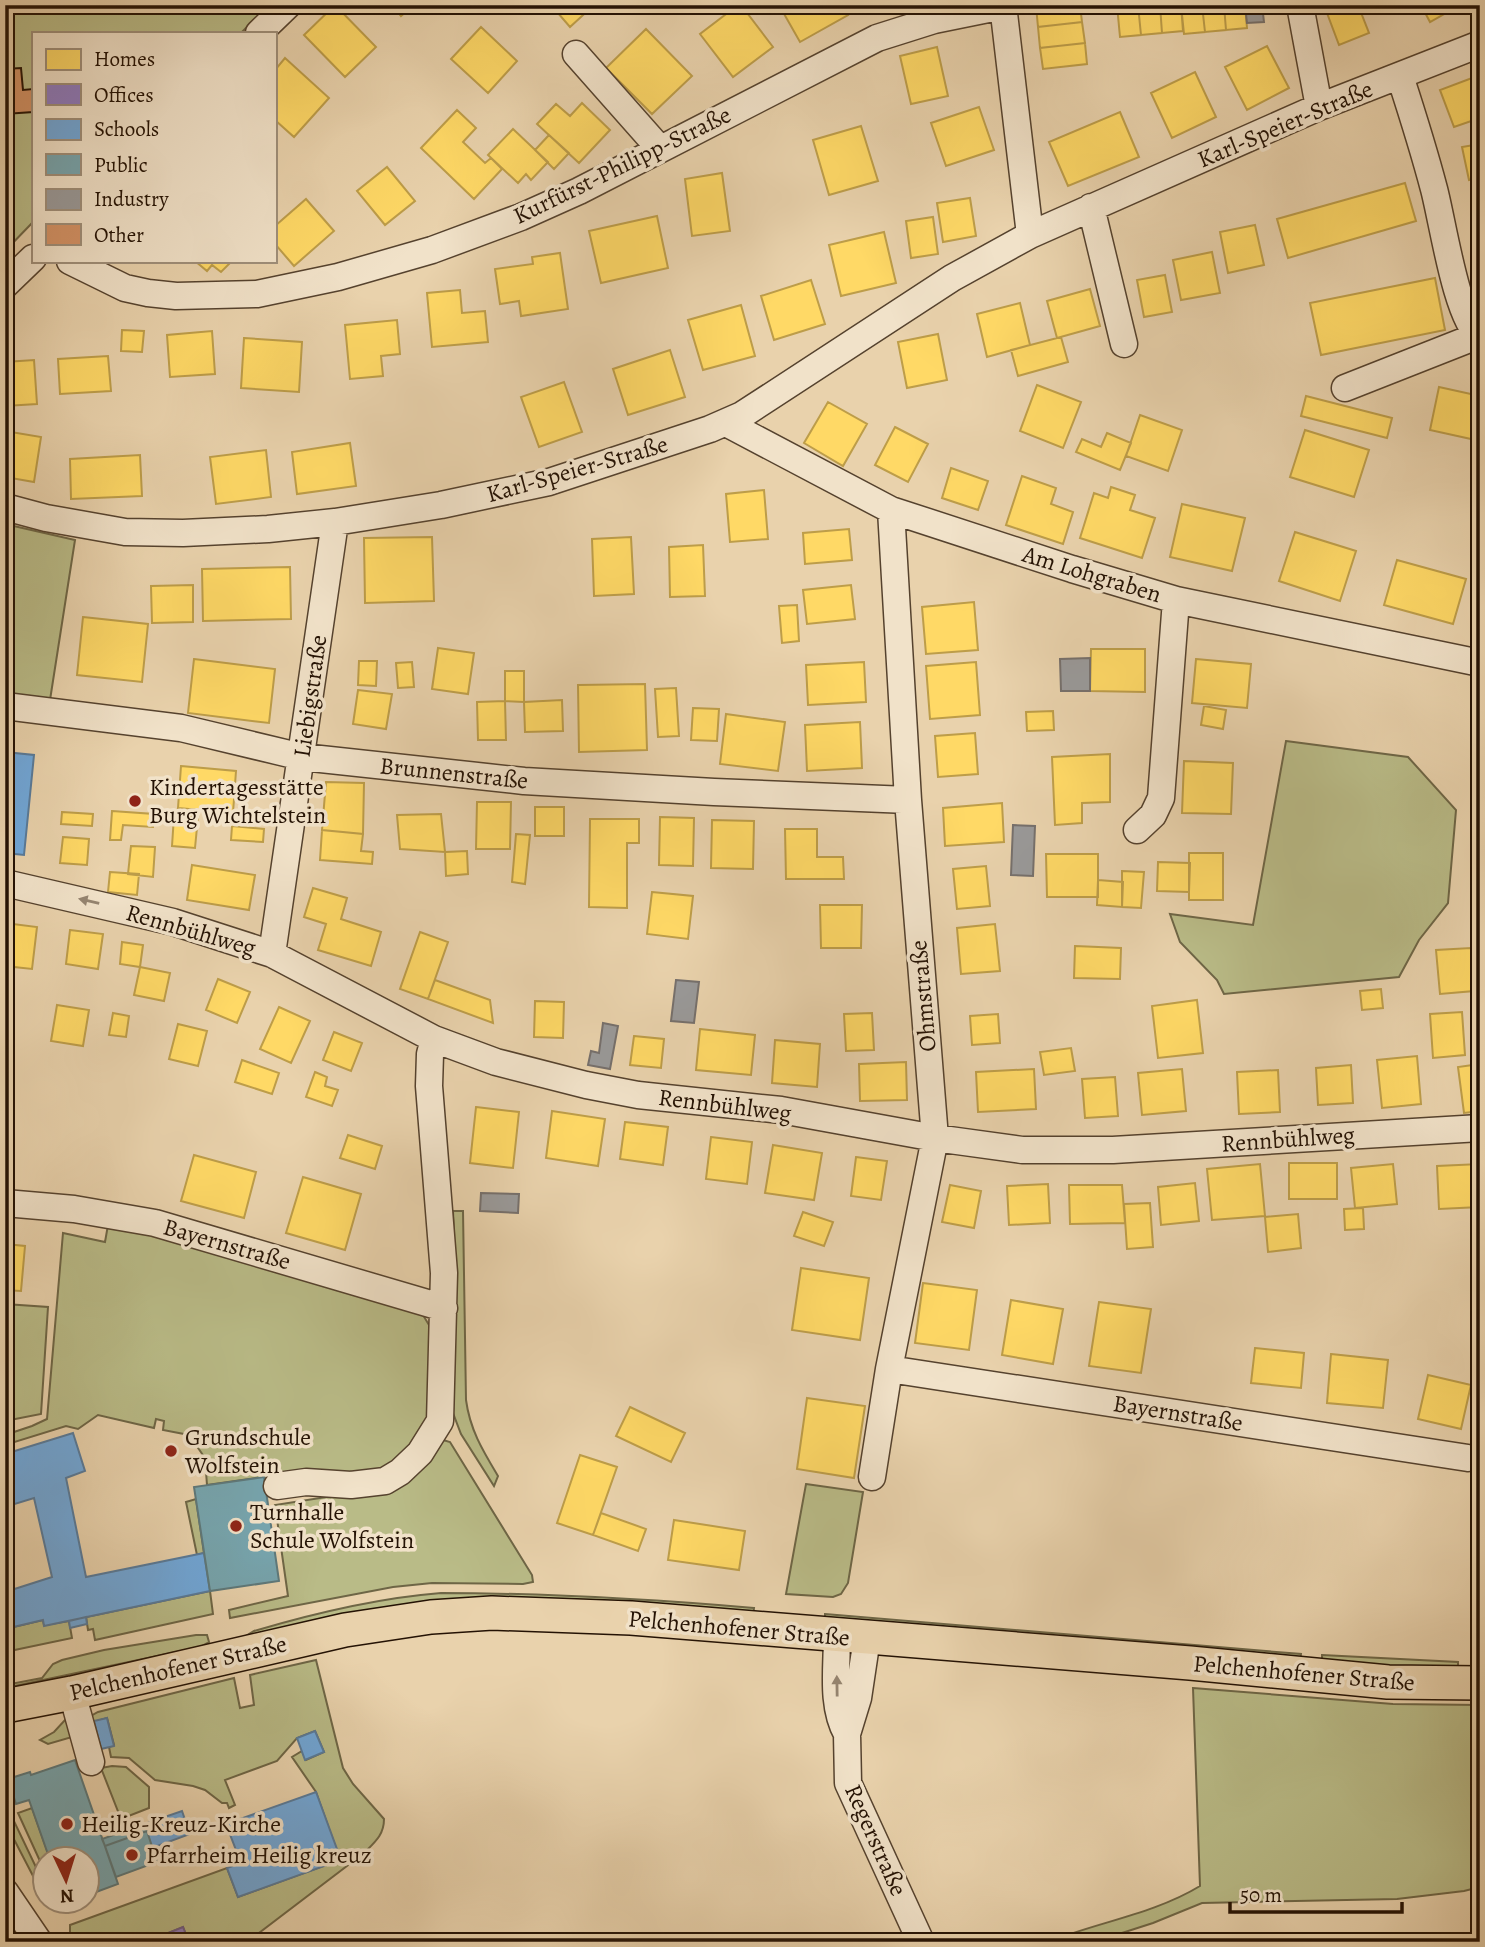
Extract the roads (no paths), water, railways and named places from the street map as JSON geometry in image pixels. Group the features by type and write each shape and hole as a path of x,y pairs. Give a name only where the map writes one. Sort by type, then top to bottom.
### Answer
{"main road":[{"name":"Pelchenhofener Straße","path":"5,1706 311,1637 384,1623 454,1615 535,1614 631,1618 1190,1663 1388,1682 1480,1683"}],"street":[{"path":"260,32 288,5"},
{"path":"1300,5 1319,107"},
{"path":"1003,6 1030,235"},
{"name":"Kurfürst-Philipp-Straße","path":"72,262 116,284 148,293 176,296 257,294 338,277 432,250 579,191 877,38 934,20 1003,6"},
{"name":"Karl-Speier-Straße","path":"5,508 125,532 183,533 268,529 335,522 441,505 549,482 726,423 952,278 1030,235 1319,107 1480,44"},
{"path":"576,54 660,149"},
{"path":"1345,388 1478,337 1466,318 1434,190 1400,76"},
{"path":"1091,207 1124,344"},
{"path":"5,285 32,259"},
{"name":"Am Lohgraben","path":"726,423 891,510 1175,600 1480,663"},
{"name":"Ohmstraße","path":"872,1477 889,1368 935,1138 908,800 891,510"},
{"name":"Liebigstraße","path":"272,954 335,522"},
{"path":"1137,830 1153,815 1161,798 1175,600"},
{"name":"Brunnenstraße","path":"5,706 181,728 302,757 524,781 908,800"},
{"name":"Rennbühlweg","path":"5,883 173,922 272,954 433,1039 496,1062 638,1095 781,1110 935,1138 1022,1150 1089,1151 1480,1128"},
{"path":"277,1486 306,1482 361,1485 385,1481 420,1454 440,1421 444,1308 442,1234 429,1086 433,1039"},
{"name":"Bayernstraße","path":"5,1203 74,1209 155,1223 444,1308"},
{"name":"Bayernstraße","path":"889,1368 1468,1458"},
{"name":"Regerstraße","path":"852,1637 858,1698 847,1734 846,1768 852,1796 921,1942"},
{"path":"72,1693 91,1762"},
{"path":"5,1892 38,1942"}],"place":[{"name":"Kindertagesstätte Burg Wichtelstein","path":"135,801"},
{"name":"Grundschule Wolfstein","path":"171,1451"},
{"name":"Turnhalle Schule Wolfstein","path":"236,1526"},
{"name":"Heilig-Kreuz-Kirche","path":"67,1824"},
{"name":"Pfarrheim Heilig kreuz","path":"132,1855"}]}
